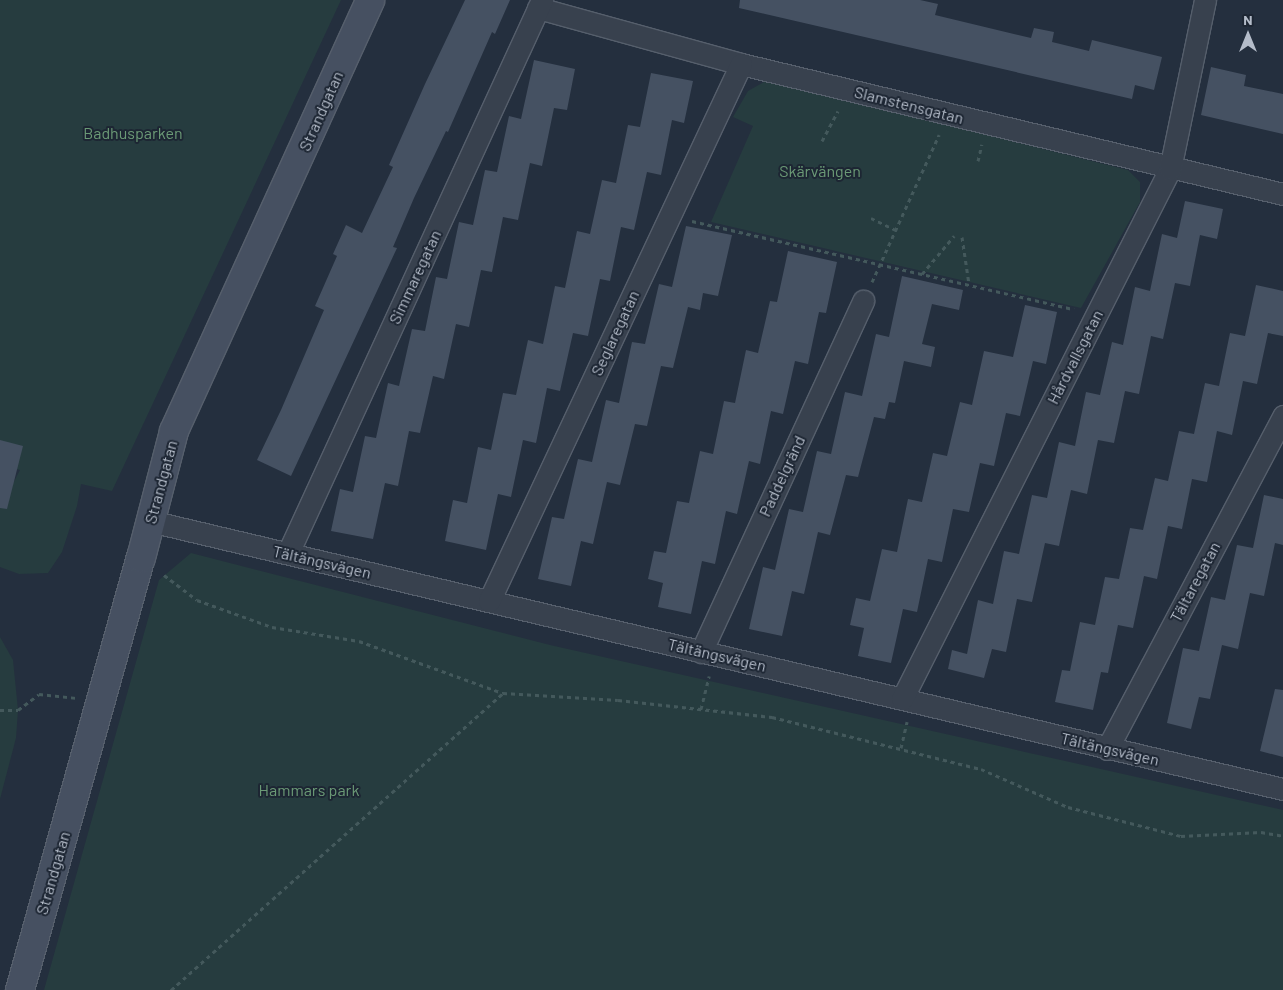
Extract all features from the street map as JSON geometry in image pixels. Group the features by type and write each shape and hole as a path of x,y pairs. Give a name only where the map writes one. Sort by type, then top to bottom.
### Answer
{"street":[{"name":"Strandgatan","path":"20,990 141,558 174,431 370,0"},
{"name":"Hårdvallsgatan","path":"902,699 1170,168 1205,0"},
{"name":"Slamstensgatan","path":"540,4 740,64 1283,194"},
{"name":"Simmaregatan","path":"288,553 540,4"},
{"name":"Seglaregatan","path":"489,601 740,64"},
{"name":"Paddelgränd","path":"708,653 863,301"},
{"name":"Tältaregatan","path":"1107,749 1283,416"},
{"name":"Tältängsvägen","path":"150,521 1107,749 1283,789"}],"path":[{"path":"822,141 849,90"},
{"path":"863,301 949,114"},
{"path":"670,216 1097,314"},
{"path":"871,218 896,230"},
{"path":"922,274 954,236"},
{"path":"962,238 969,284"},
{"path":"141,558 197,600 272,627 359,641 503,693 618,700 796,722 981,769 1068,807 1181,836 1260,832 1283,836"},
{"path":"701,709 708,653"},
{"path":"171,990 503,693"},
{"path":"0,710 18,710 39,694 101,701"}],"green space":[{"name":"Badhusparken","path":"0,0 341,0 112,491 81,484 77,506 62,552 48,573 19,574 0,567 0,508 20,470 0,465"},
{"name":"Skärvängen","path":"764,82 773,82 1128,170 1140,182 1140,202 1081,308 711,222 753,126 733,117 748,91"},
{"name":"Hammars park","path":"191,553 550,645 1283,810 1283,990 44,990 159,580"},
{"path":"0,637 13,660 18,710 16,738 0,799"}],"building":[{"path":"465,0 510,0 495,34 492,32 448,132 446,131 414,198 393,247 397,248 291,476 257,460 281,410 324,310 315,306 337,256 333,254 346,225 362,233 393,167 389,165"},
{"path":"740,0 920,0 938,4 935,15 1031,38 1034,28 1054,32 1052,42 1089,51 1092,40 1162,57 1154,90 1135,85 1132,99 739,8"},
{"path":"534,60 575,69 567,110 554,108 542,166 530,163 518,220 503,217 492,272 481,270 469,327 456,324 444,379 433,376 420,433 409,431 398,486 385,483 373,539 331,531 340,489 353,492 365,436 376,438 388,383 399,386 412,329 425,331 436,277 447,279 459,222 473,225 485,170 497,172 509,116 521,119"},
{"path":"1211,67 1246,75 1244,86 1283,94 1283,134 1201,115"},
{"path":"651,73 693,81 684,123 672,120 661,175 647,172 634,230 621,227 610,281 600,279 588,336 573,333 560,391 547,388 536,443 523,440 511,497 498,494 486,550 445,541 453,500 467,503 478,447 491,450 503,393 516,395 528,340 543,344 555,286 565,288 577,231 590,234 602,180 616,183 628,125 640,127"},
{"path":"1185,201 1223,209 1217,239 1200,235 1190,286 1175,283 1163,339 1151,336 1139,394 1125,391 1114,443 1098,440 1087,494 1071,490 1059,546 1045,543 1032,602 1017,599 1006,652 992,649 984,678 948,669 952,650 967,654 978,600 993,604 1004,551 1019,554 1032,495 1047,498 1059,442 1075,446 1086,392 1100,395 1112,342 1123,345 1135,287 1150,291 1162,234 1177,238"},
{"path":"686,226 732,235 718,296 703,293 700,310 688,307 673,368 661,366 647,426 635,424 620,485 607,482 593,544 581,541 571,586 538,579 552,517 564,519 578,459 592,462 606,400 619,403 632,342 645,344 659,284 672,287"},
{"path":"788,251 837,262 826,313 819,312 808,364 795,361 783,414 771,411 760,464 749,461 737,514 726,511 715,564 702,561 691,614 658,607 663,583 648,579 654,551 666,553 677,501 689,503 700,451 713,454 724,401 735,403 746,350 758,353 770,301 777,302"},
{"path":"902,276 963,290 959,310 932,304 922,344 935,347 931,367 904,361 895,403 889,402 885,419 874,417 858,477 846,475 830,535 818,532 804,594 792,591 782,636 749,629 763,567 775,570 789,509 803,512 817,451 831,454 845,392 862,396 876,334 889,337"},
{"path":"1256,285 1283,291 1283,336 1268,333 1257,384 1243,381 1232,435 1217,431 1207,482 1192,479 1182,529 1168,526 1157,579 1144,576 1133,628 1118,625 1108,673 1101,672 1093,710 1055,702 1062,670 1070,671 1080,622 1095,625 1105,577 1119,579 1130,528 1143,530 1155,478 1168,481 1179,431 1194,434 1205,383 1219,386 1230,333 1245,336"},
{"path":"1025,305 1057,312 1046,364 1033,361 1020,416 1006,413 994,466 980,463 969,512 953,509 942,562 928,559 917,612 903,609 891,663 858,656 864,628 850,625 856,598 870,601 882,549 897,552 908,499 922,502 933,453 947,456 960,402 972,405 984,351 1013,357"},
{"path":"0,440 23,446 7,509 0,508"},
{"path":"1264,495 1283,499 1283,545 1275,543 1264,596 1250,593 1238,649 1222,645 1210,699 1199,697 1191,729 1167,723 1183,648 1199,651 1211,597 1225,600 1237,545 1253,548"},
{"path":"1275,689 1283,690 1283,757 1260,751"}]}
